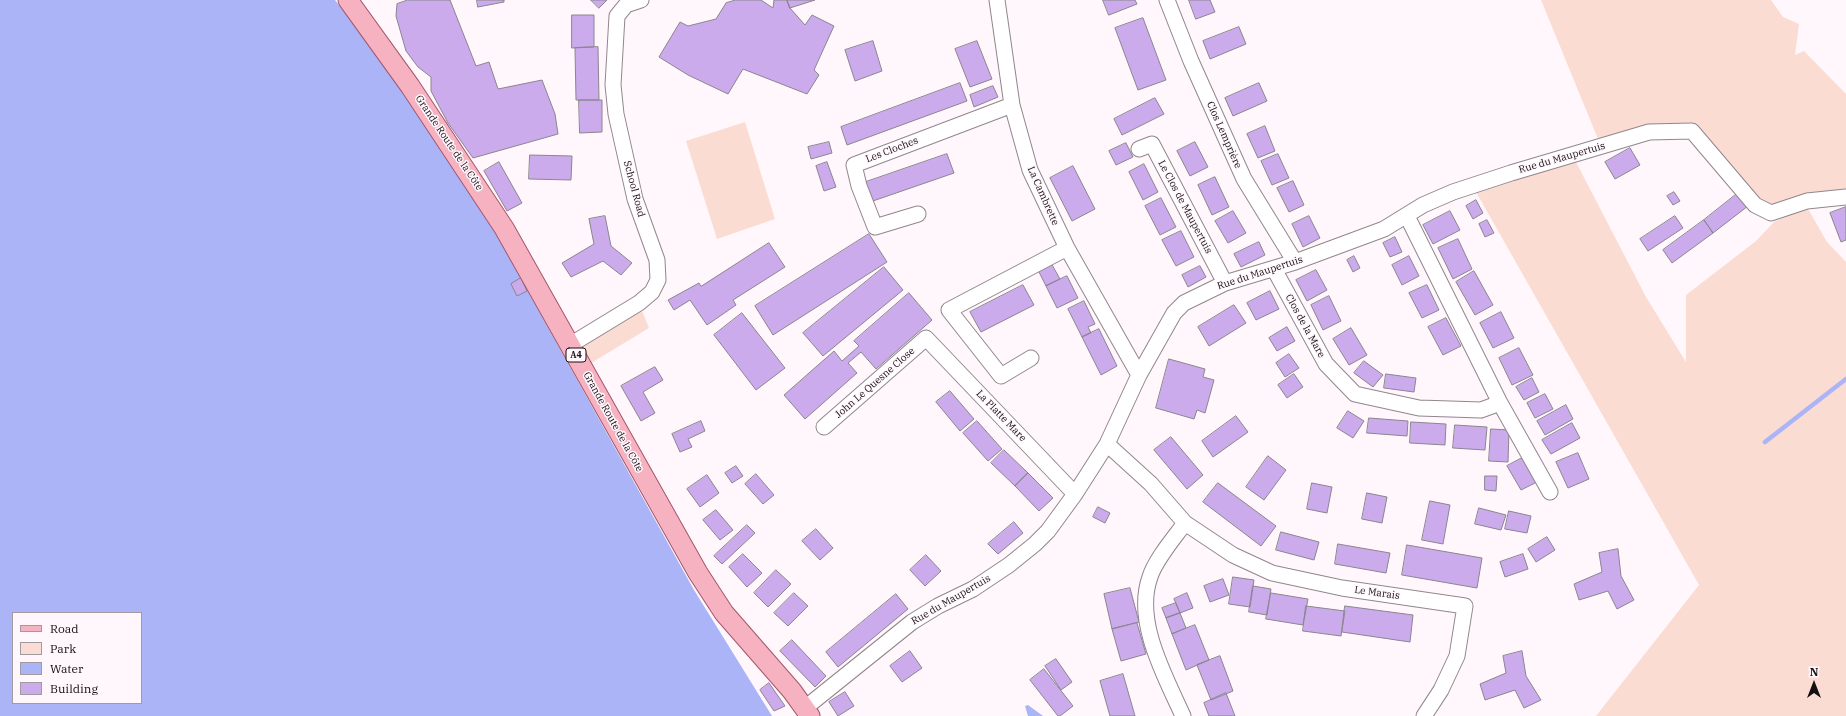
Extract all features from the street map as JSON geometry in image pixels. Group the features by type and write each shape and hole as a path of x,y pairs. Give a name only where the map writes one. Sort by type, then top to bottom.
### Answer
{"main road":[{"name":"Grande Route de la Côte","path":"348,0 410,86 486,198 698,574 724,613 792,691 807,712"}],"street":[{"name":"School Road","path":"570,345 639,303 652,292 658,280 657,260 635,199 616,114 613,85 617,16 626,5 641,0"},
{"name":"La Cambrette","path":"997,0 1012,105 1030,170 1067,248 1139,375"},
{"name":"Clos Lemprière","path":"1167,0 1191,61 1244,179 1295,262"},
{"name":"Les Cloches","path":"918,214 875,227 859,186 854,165 1012,105"},
{"name":"Rue du Maupertuis","path":"807,712 912,622 938,606 973,589 1009,565 1035,544 1048,531 1075,494 1107,444 1139,375 1174,313 1184,303 1225,283 1295,262 1384,229 1423,205 1453,192 1649,132 1692,131 1755,205 1772,213 1807,201 1846,197"},
{"name":"Le Clos de Maupertuis","path":"1139,149 1152,144 1225,283"},
{"path":"1407,216 1500,403 1550,492"},
{"path":"1031,358 1001,376 949,310 1067,248"},
{"name":"Clos de la Mare","path":"1274,269 1326,364 1355,394 1419,408 1481,410 1500,403"},
{"name":"John Le Quesne Close","path":"824,427 926,338"},
{"name":"La Platte Mare","path":"926,338 1075,494"},
{"name":"Le Marais","path":"1107,444 1152,484 1185,523 1233,555 1272,573 1342,588 1465,606 1457,656 1441,690 1424,716"},
{"path":"1183,716 1148,632 1146,597 1150,576 1164,551 1185,523"}],"green space":[{"path":"1541,0 1771,0 1783,17 1799,24 1795,55 1804,51 1846,94 1846,192 1768,207 1752,194 1693,125 1657,125 1598,139"},
{"path":"745,122 775,219 717,239 686,141"},
{"path":"1576,162 1646,297 1686,362 1686,295 1756,241 1774,222 1807,207 1827,242 1846,262 1846,716 1596,716 1699,585 1472,185"},
{"path":"639,303 649,328 583,368 570,345"}],"water":[{"path":"0,0 335,0 394,77 491,225 694,590 772,716 0,716"},
{"path":"1028,705 1043,716 1028,716 1025,706"}],"building":[{"path":"408,0 450,0 476,66 489,62 498,89 542,80 555,114 558,134 473,158 448,123 431,91 431,77 418,67 406,51 396,16 397,4"},
{"path":"477,0 504,0 504,2 478,7"},
{"path":"591,0 607,0 599,8"},
{"path":"736,0 761,0 773,8 774,0 787,0 790,8 805,25 812,15 834,26 814,70 819,75 807,94 743,69 728,94 688,75 659,57 680,22 688,26 716,19 726,3"},
{"path":"787,0 815,0 790,8"},
{"path":"1103,0 1135,0 1137,4 1109,15"},
{"path":"1189,0 1210,0 1215,12 1196,19"},
{"path":"572,15 594,15 594,47 572,48"},
{"path":"1143,18 1166,80 1138,90 1115,28"},
{"path":"1239,27 1246,44 1210,59 1203,41"},
{"path":"873,41 882,71 855,81 845,50"},
{"path":"977,41 992,79 970,87 955,49"},
{"path":"598,47 599,100 576,100 575,48"},
{"path":"960,83 967,101 847,145 841,127"},
{"path":"1259,83 1267,101 1233,116 1225,98"},
{"path":"993,86 998,97 974,107 970,95"},
{"path":"1155,98 1164,114 1122,135 1114,119"},
{"path":"579,100 602,100 602,132 580,133"},
{"path":"1265,126 1275,151 1258,158 1247,134"},
{"path":"829,142 832,153 811,159 808,147"},
{"path":"1195,142 1208,167 1190,176 1177,151"},
{"path":"1126,143 1133,157 1116,165 1109,151"},
{"path":"1630,148 1640,165 1615,179 1605,162"},
{"path":"947,154 954,173 870,202 863,183"},
{"path":"1278,154 1289,178 1272,185 1261,161"},
{"path":"530,155 572,156 571,180 529,179"},
{"path":"499,162 522,203 507,211 484,171"},
{"path":"827,162 836,187 824,191 816,166"},
{"path":"1144,164 1158,192 1143,200 1129,172"},
{"path":"1073,166 1095,209 1072,221 1050,178"},
{"path":"1215,177 1229,207 1212,215 1198,185"},
{"path":"1293,181 1304,205 1289,212 1277,188"},
{"path":"1674,192 1680,201 1673,205 1667,196"},
{"path":"1738,193 1748,206 1713,233 1704,220"},
{"path":"1161,198 1176,227 1160,235 1145,206"},
{"path":"1476,200 1483,213 1473,219 1466,206"},
{"path":"1846,207 1846,240 1841,242 1830,213"},
{"path":"1233,211 1246,233 1228,243 1215,221"},
{"path":"1450,211 1460,230 1433,244 1423,225"},
{"path":"605,216 611,246 632,263 621,275 603,261 571,277 562,263 594,244 589,219"},
{"path":"1309,216 1320,238 1303,247 1292,224"},
{"path":"1675,216 1683,228 1648,251 1640,239"},
{"path":"1487,220 1494,233 1485,237 1479,224"},
{"path":"1704,220 1713,233 1672,263 1663,250"},
{"path":"1181,231 1194,257 1176,266 1162,240"},
{"path":"869,234 887,262 773,335 755,306"},
{"path":"1395,237 1402,252 1390,257 1383,243"},
{"path":"1458,239 1472,269 1453,279 1438,248"},
{"path":"1259,242 1265,255 1241,267 1234,254"},
{"path":"769,243 785,267 733,300 736,305 707,325 690,300 674,310 668,300 699,283 701,286"},
{"path":"1354,256 1360,268 1353,272 1347,260"},
{"path":"1409,256 1419,276 1402,285 1392,265"},
{"path":"1051,263 1060,279 1046,286 1038,270"},
{"path":"1200,266 1206,277 1188,287 1182,275"},
{"path":"884,267 903,290 823,356 803,333"},
{"path":"1316,270 1327,290 1307,301 1296,280"},
{"path":"1474,271 1493,305 1475,315 1456,282"},
{"path":"1067,276 1078,298 1057,308 1046,286"},
{"path":"521,278 527,291 517,296 511,284"},
{"path":"1023,285 1034,305 981,332 970,312"},
{"path":"1427,285 1439,310 1422,318 1409,293"},
{"path":"1270,291 1279,309 1256,320 1247,303"},
{"path":"909,293 932,320 876,369 861,352 848,363 857,373 805,419 784,395 834,351 842,361 859,346 854,341"},
{"path":"1329,296 1341,321 1323,330 1311,305"},
{"path":"1084,301 1095,324 1088,327 1091,333 1082,337 1068,309"},
{"path":"1234,305 1246,323 1209,346 1198,327"},
{"path":"1501,312 1514,338 1493,348 1480,323"},
{"path":"742,313 785,368 756,390 714,335"},
{"path":"1446,318 1461,346 1443,355 1428,327"},
{"path":"1287,327 1295,341 1277,351 1269,338"},
{"path":"1351,328 1367,355 1349,365 1333,339"},
{"path":"1099,329 1117,366 1101,375 1082,337"},
{"path":"1519,348 1533,375 1512,385 1499,358"},
{"path":"1289,354 1299,368 1285,377 1276,363"},
{"path":"1169,359 1205,369 1203,377 1214,380 1205,413 1197,410 1194,419 1156,408"},
{"path":"1364,361 1383,375 1373,387 1354,373"},
{"path":"655,367 663,380 643,392 655,413 641,421 621,386"},
{"path":"1294,374 1303,387 1287,398 1278,385"},
{"path":"1386,374 1416,378 1414,392 1384,388"},
{"path":"1532,378 1539,392 1524,400 1516,387"},
{"path":"950,391 974,419 960,431 936,402"},
{"path":"1545,394 1553,409 1535,418 1527,403"},
{"path":"1566,405 1573,419 1545,435 1537,421"},
{"path":"1348,411 1364,421 1353,438 1337,428"},
{"path":"1236,416 1248,432 1213,457 1202,441"},
{"path":"1369,418 1408,421 1407,436 1367,433"},
{"path":"701,421 705,431 688,439 692,447 680,452 672,434"},
{"path":"977,421 1002,449 988,461 963,433"},
{"path":"1411,422 1446,424 1445,445 1410,443"},
{"path":"1572,423 1580,438 1551,454 1542,440"},
{"path":"1455,425 1487,427 1485,450 1453,448"},
{"path":"1491,429 1509,430 1508,462 1489,461"},
{"path":"1171,437 1203,475 1187,489 1154,450"},
{"path":"1004,450 1028,473 1015,486 991,463"},
{"path":"1578,453 1589,479 1568,488 1556,462"},
{"path":"1268,456 1286,470 1264,500 1246,487"},
{"path":"1524,457 1537,482 1521,490 1507,466"},
{"path":"736,466 743,476 732,483 725,473"},
{"path":"1028,473 1053,498 1039,511 1015,486"},
{"path":"756,474 774,495 763,504 745,484"},
{"path":"707,475 719,493 700,507 687,489"},
{"path":"1485,476 1497,476 1496,491 1485,490"},
{"path":"1218,483 1276,526 1261,546 1203,502"},
{"path":"1312,483 1332,487 1327,513 1307,509"},
{"path":"1367,493 1387,497 1382,523 1362,519"},
{"path":"1430,501 1450,505 1443,544 1422,540"},
{"path":"1098,507 1110,513 1105,523 1093,517"},
{"path":"1479,508 1506,515 1501,530 1475,524"},
{"path":"716,510 733,530 720,540 703,520"},
{"path":"1509,511 1531,516 1527,533 1505,529"},
{"path":"1014,522 1023,533 998,554 988,544"},
{"path":"747,525 755,533 722,564 714,556"},
{"path":"816,529 833,548 820,560 802,541"},
{"path":"1281,532 1319,542 1314,560 1276,550"},
{"path":"1547,537 1555,550 1536,562 1528,549"},
{"path":"1338,544 1390,553 1386,573 1335,564"},
{"path":"1407,545 1482,558 1477,588 1402,575"},
{"path":"1618,549 1621,576 1634,600 1617,609 1608,591 1579,600 1574,584 1602,572 1599,553"},
{"path":"743,554 762,573 747,587 729,567"},
{"path":"1523,554 1528,569 1505,577 1500,562"},
{"path":"926,555 941,571 925,586 910,570"},
{"path":"776,570 791,584 768,607 754,593"},
{"path":"1233,577 1254,580 1250,607 1229,604"},
{"path":"1223,579 1229,595 1210,602 1204,586"},
{"path":"1253,586 1271,589 1267,615 1249,612"},
{"path":"1130,588 1139,622 1112,629 1104,594"},
{"path":"794,593 808,606 788,626 774,613"},
{"path":"1187,593 1193,608 1180,613 1174,599"},
{"path":"1271,593 1308,599 1303,625 1266,619"},
{"path":"896,594 908,609 838,667 826,652"},
{"path":"1176,603 1180,613 1166,618 1162,608"},
{"path":"1306,606 1345,611 1341,636 1303,631"},
{"path":"1345,606 1413,615 1410,642 1342,632"},
{"path":"1180,613 1186,628 1172,634 1166,618"},
{"path":"1137,623 1146,654 1121,661 1112,629"},
{"path":"1195,625 1209,660 1186,670 1172,634"},
{"path":"792,640 826,676 815,687 780,651"},
{"path":"910,651 922,668 902,682 890,666"},
{"path":"1522,651 1526,676 1541,700 1524,708 1515,690 1485,700 1480,684 1506,673 1503,656"},
{"path":"1220,656 1233,691 1211,700 1197,665"},
{"path":"1056,659 1072,682 1061,690 1045,666"},
{"path":"1044,669 1073,706 1060,716 1058,716 1030,680"},
{"path":"1123,674 1135,716 1110,716 1100,681"},
{"path":"769,683 785,706 774,711 760,690"},
{"path":"845,692 854,706 838,716 829,702"},
{"path":"1226,693 1235,716 1209,716 1204,703"}],"waterway":[{"path":"1765,442 1846,379"}]}
